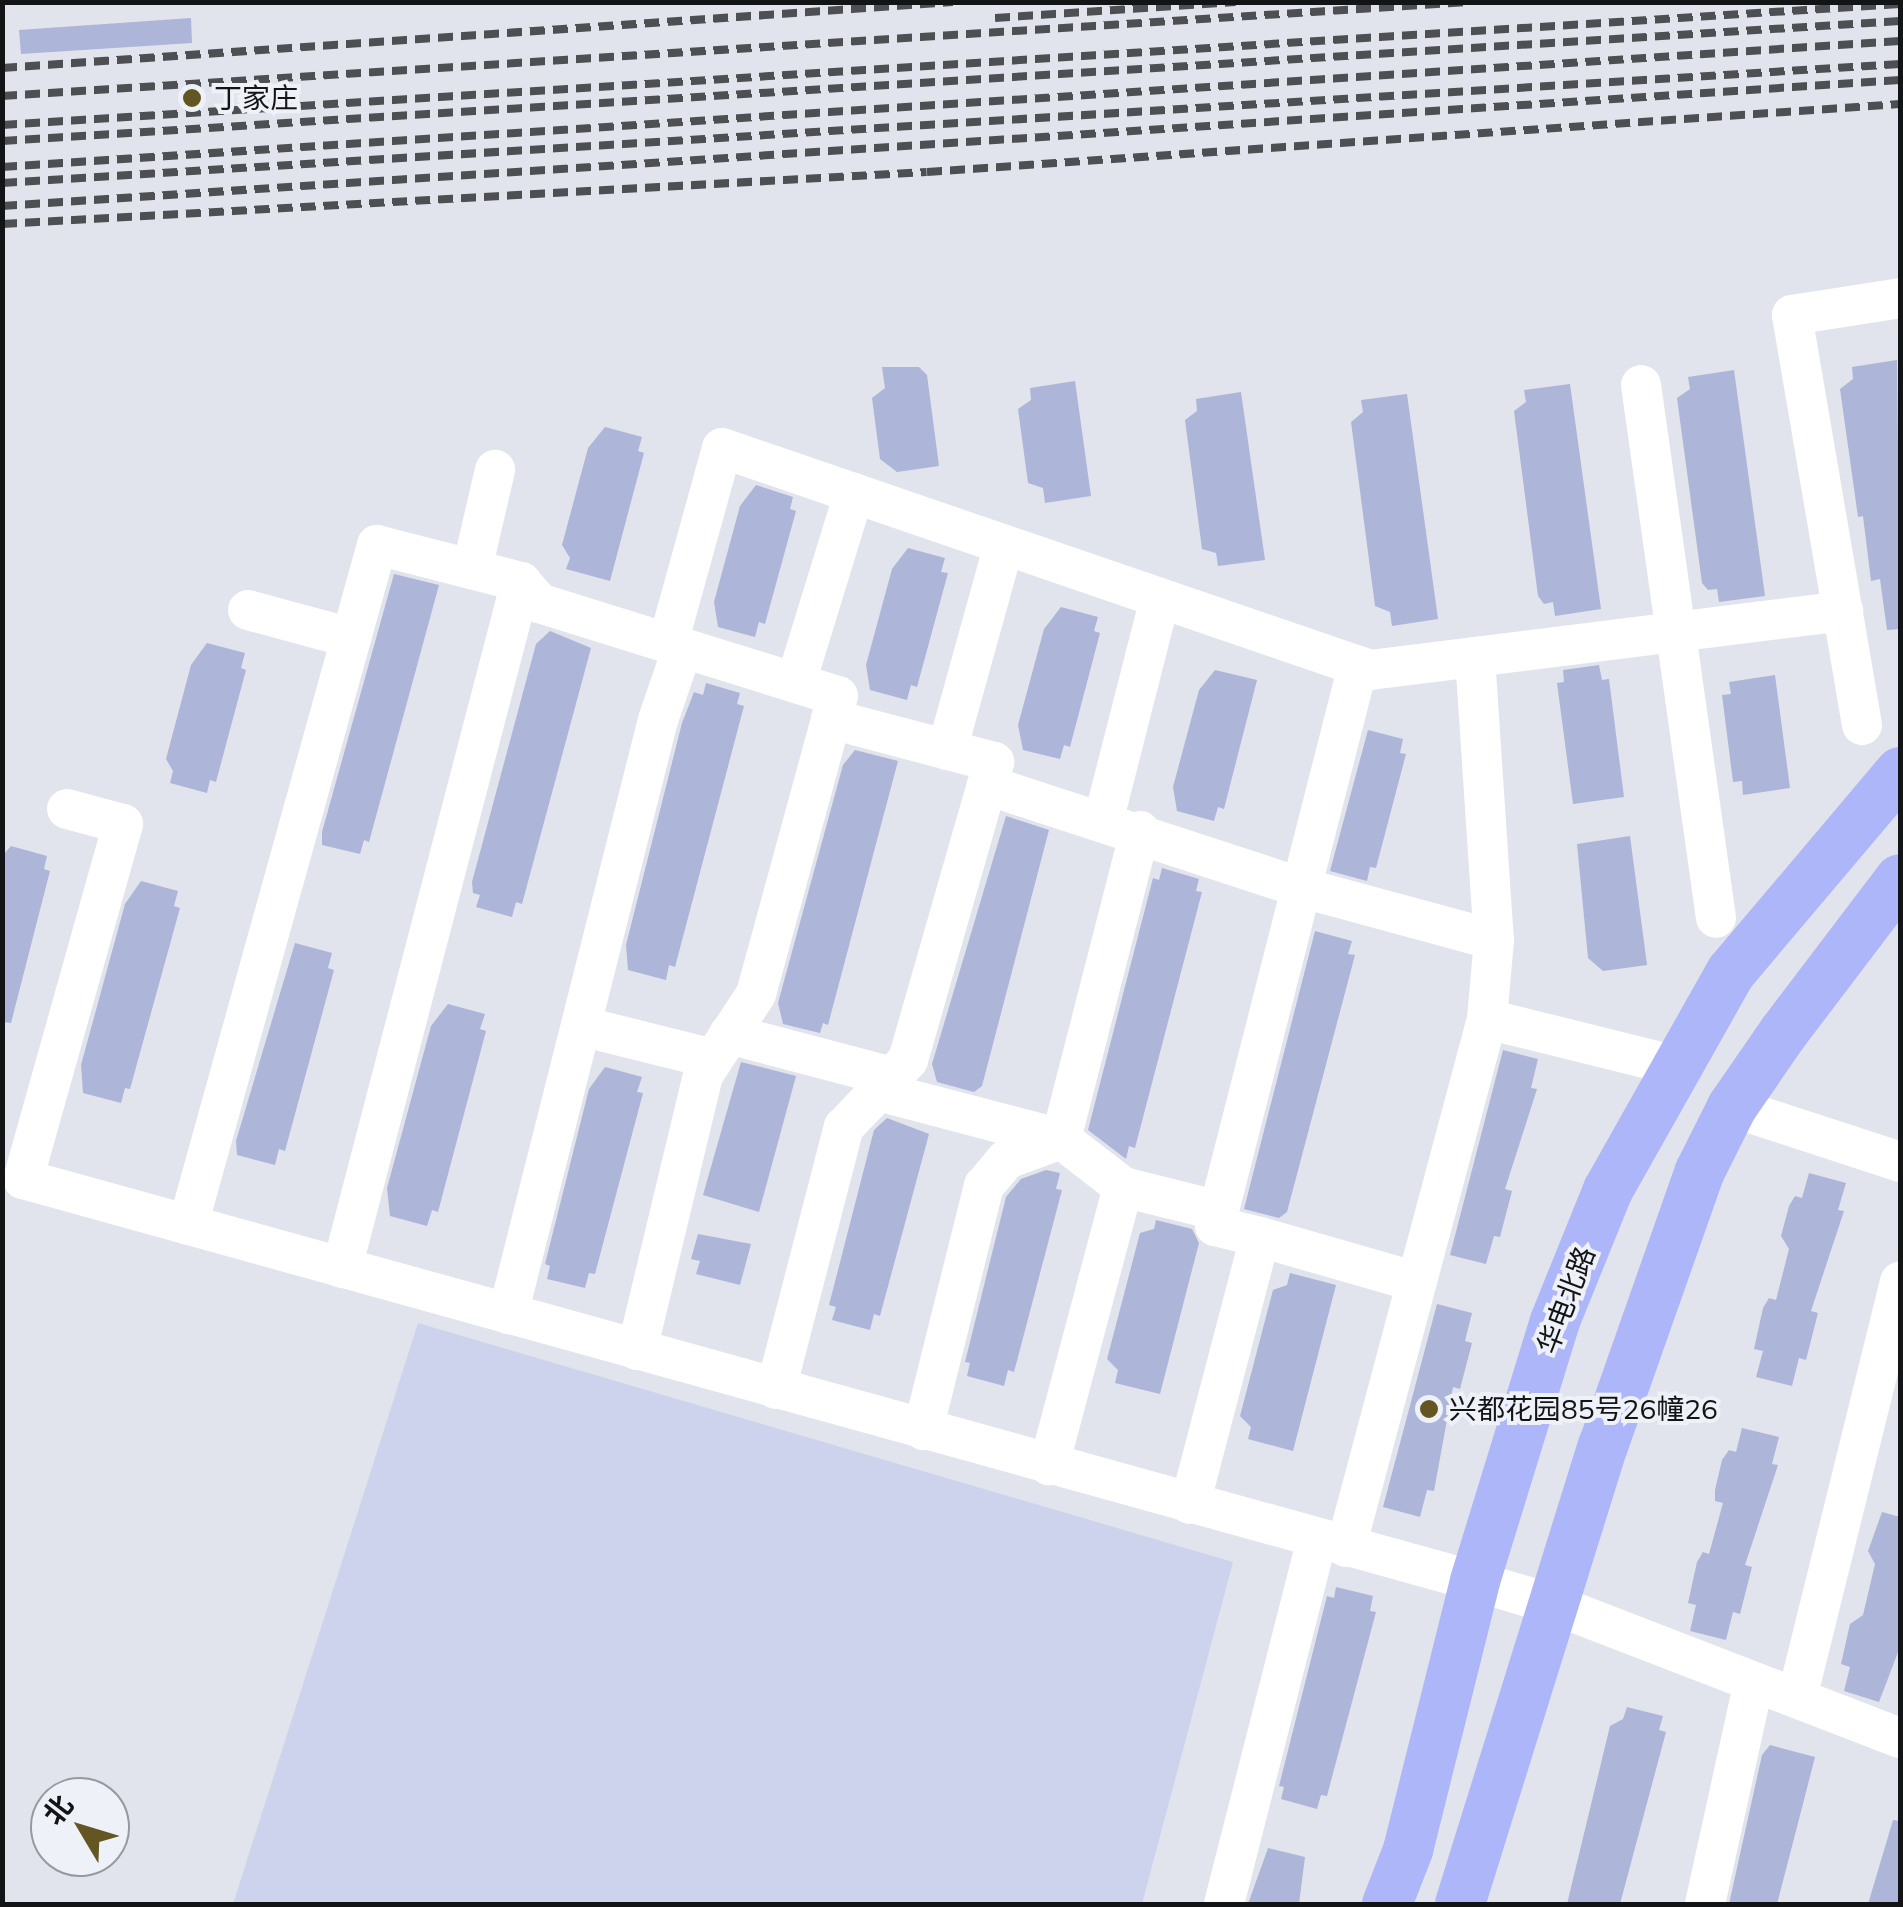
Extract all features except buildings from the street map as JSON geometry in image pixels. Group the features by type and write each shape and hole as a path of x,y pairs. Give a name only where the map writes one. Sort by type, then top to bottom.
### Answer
{"main road":[{"name":"华电北路","path":"1387,1904 1408,1850 1475,1582 1555,1321 1608,1190 1672,1066 1730,972 1900,772"},
{"path":"1460,1904 1652,1302 1700,1171 1732,1107 1900,879"}],"lane":[{"path":"1862,725 1792,315 1900,298"},
{"path":"1641,385 1716,918"},
{"path":"508,1314 658,720 722,448 1358,666 1475,656 1843,611"},
{"path":"472,569 495,470"},
{"path":"796,682 854,493"},
{"path":"188,1225 377,545 521,582 538,602 838,696 756,994 703,1074 637,1350"},
{"path":"947,750 1004,545"},
{"path":"342,1268 521,582"},
{"path":"1061,1139 1122,826 1160,598"},
{"path":"248,610 351,638"},
{"path":"1224,1904 1332,1543 1417,1282 1487,1019 1494,940 1475,656"},
{"path":"1358,666 1215,1226 1417,1282"},
{"path":"776,1389 844,1127 908,1060 994,762 831,719"},
{"path":"987,785 1303,888 1494,940"},
{"path":"68,808 123,824 23,1179 1475,1582 1555,1606 1900,1738"},
{"path":"1487,1019 1672,1066"},
{"path":"581,1026 721,1047 885,1084 1061,1139 1123,1187 1219,1210"},
{"path":"1732,1107 1900,1162"},
{"path":"923,1430 984,1186 1008,1159 1061,1139"},
{"path":"1049,1465 1123,1187"},
{"path":"1190,1504 1260,1238"},
{"path":"1797,1698 1900,1282"},
{"path":"1705,1904 1754,1682"}],"shaded area":[{"path":"418,1323 1233,1562 1142,1904 233,1904"}],"railway":[{"path":"2,68 953,2"},
{"path":"995,18 1235,2"},
{"path":"2,96 1468,2"},
{"path":"2,125 1900,4"},
{"path":"2,141 1900,21"},
{"path":"2,167 1900,41"},
{"path":"2,183 1900,64"},
{"path":"2,206 1900,80"},
{"path":"2,224 927,172 1900,104"}],"place":[{"name":"丁家庄","path":"192,98"},
{"name":"兴都花园85号26幢26","path":"1429,1409"}]}
